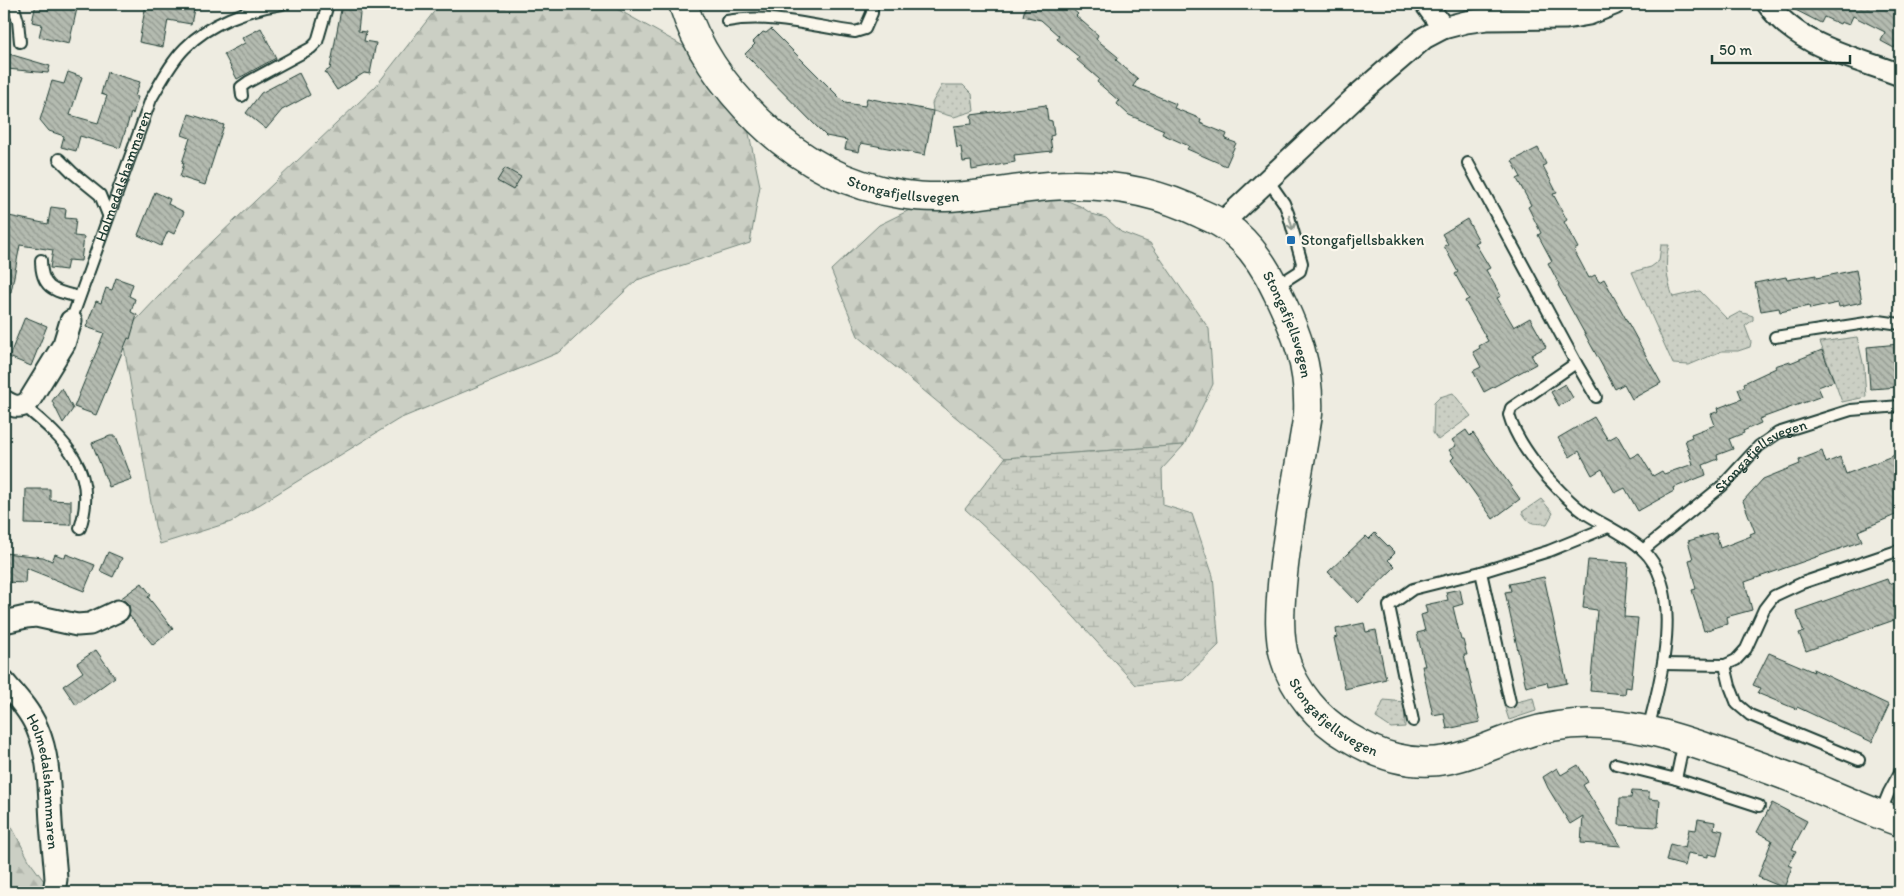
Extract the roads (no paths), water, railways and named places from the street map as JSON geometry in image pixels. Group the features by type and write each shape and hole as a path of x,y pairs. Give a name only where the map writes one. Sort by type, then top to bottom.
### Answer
{"street":[{"name":"Stongafjellsvegen","path":"683,4 698,42 724,82 746,108 783,143 806,160 831,173 875,188 900,194 928,197 953,198 1046,186 1078,184 1104,186 1162,197 1188,207 1222,224 1235,233 1250,248 1275,287 1300,344 1306,370 1309,392 1307,422 1284,560 1279,623 1285,661 1293,680 1305,699 1324,720 1369,750 1394,759 1420,762 1446,760 1478,751 1524,734 1566,725 1601,724 1648,729 1812,786 1890,818"},
{"path":"1426,4 1443,28"},
{"path":"1222,224 1405,53 1424,38 1443,28 1466,22 1487,19 1566,18 1589,14 1614,4"},
{"path":"1768,4 1777,16 1798,34 1834,51 1900,75"},
{"name":"Holmedalshammaren","path":"14,404 37,390 64,344 71,321"},
{"path":"4,622 36,616 77,625 90,624 118,611"},
{"name":"Holmedalshammaren","path":"4,682 28,711 37,727 48,764 56,879 54,892"}],"lane":[{"path":"13,4 18,21 20,42"},
{"name":"Holmedalshammaren","path":"71,321 151,99 184,49 205,33 229,19 282,4"},
{"path":"242,96 241,87 311,48 317,42 328,4"},
{"path":"726,21 743,18 763,18 855,32 865,29 870,22 872,4"},
{"path":"59,159 72,173 100,195 108,215"},
{"path":"1468,163 1576,363 1596,396"},
{"path":"1268,180 1284,203 1302,264 1300,271 1275,287"},
{"path":"41,260 41,272 48,285 57,291 79,297"},
{"path":"1775,337 1879,321 1900,324"},
{"path":"1576,363 1511,408 1508,414 1515,433 1540,469 1563,495 1583,512 1644,550 1658,572 1667,606 1663,664 1648,729"},
{"name":"Holmedalshammaren","path":"14,404 66,446 81,470 85,482 87,503 80,528"},
{"name":"Stongafjellsvegen","path":"1644,550 1722,486 1759,446 1778,433 1851,410 1900,406"},
{"path":"1414,721 1389,606 1413,589 1481,572 1549,551 1608,527"},
{"path":"1663,664 1724,665 1736,660 1746,649 1764,609 1774,596 1802,583 1900,550"},
{"path":"1481,572 1510,702"},
{"path":"1724,665 1737,704 1750,715 1859,760"},
{"path":"1676,779 1684,740"},
{"path":"1616,764 1676,779 1759,806"},
{"name":"Stongafjellsvegen","path":"1890,818 1889,792 1900,772"}],"place":[{"name":"Stongafjellsbakken","path":"1291,240"}]}
